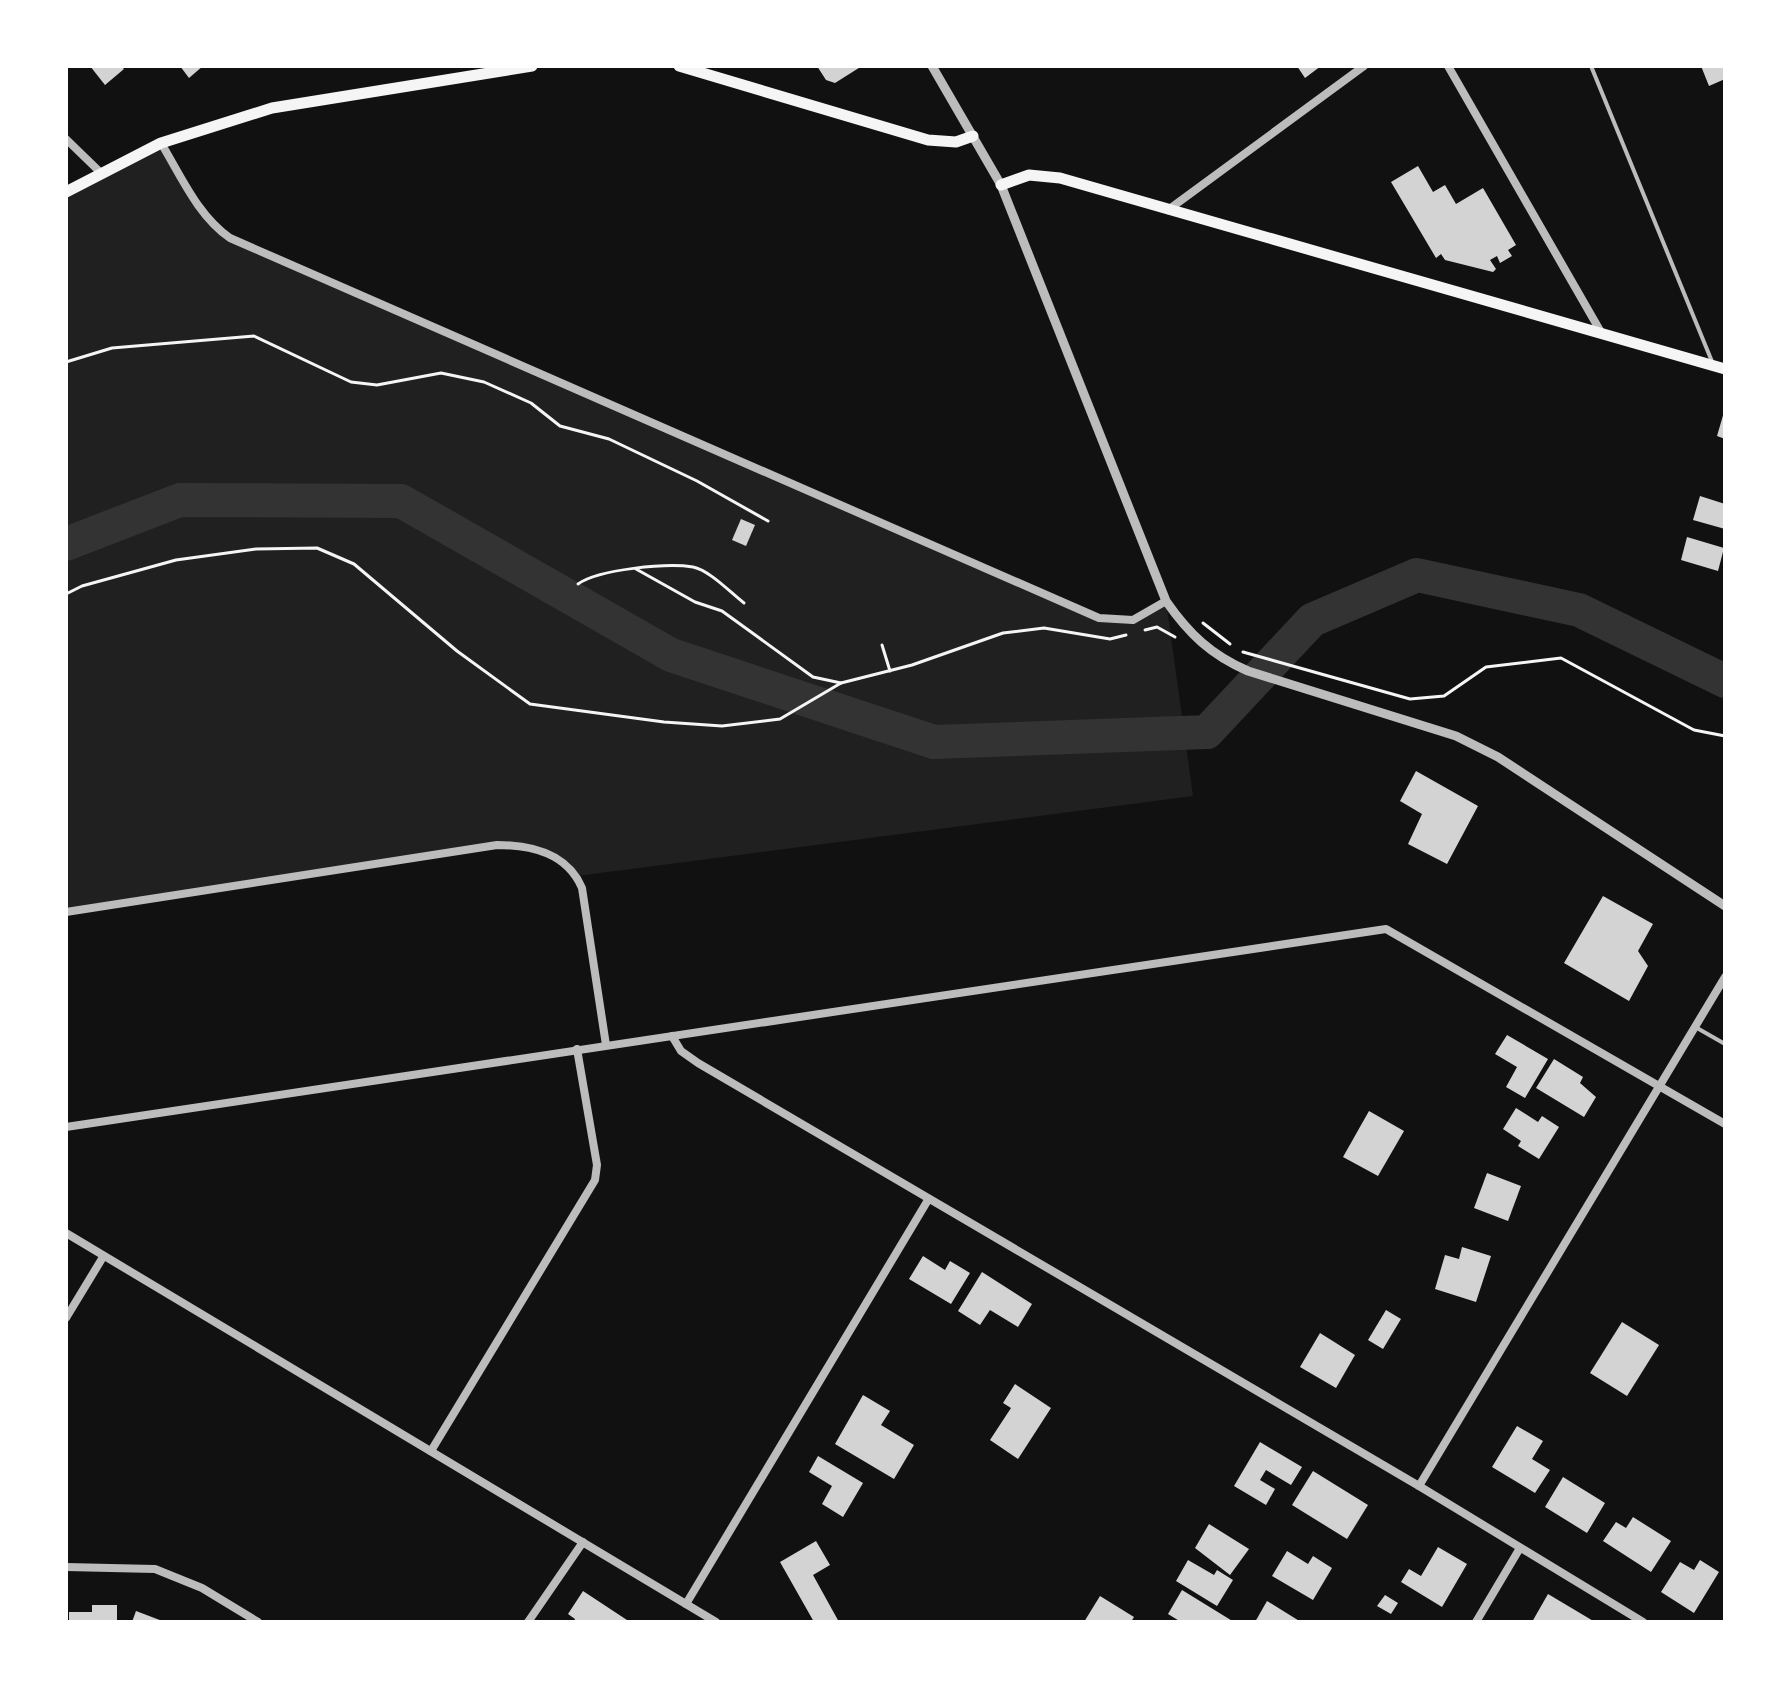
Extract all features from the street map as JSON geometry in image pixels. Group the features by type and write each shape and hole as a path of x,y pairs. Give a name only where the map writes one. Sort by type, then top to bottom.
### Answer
{"main road":[{"path":"66,192 161,143 272,108 532,66"},
{"path":"679,66 928,140 956,142 973,136"},
{"path":"1001,185 1029,175 1060,178 1720,367"}],"street":[{"path":"932,66 1001,185 1166,601 1199,643 1222,660 1248,671 1456,736 1498,757 1725,906"},
{"path":"1168,210 1364,66"},
{"path":"1448,66 1602,334"},
{"path":"66,139 101,173"},
{"path":"161,143 208,219 230,238 1099,618 1133,620 1166,601"},
{"path":"66,912 497,845 520,845 553,854 577,876 587,907 606,1045"},
{"path":"66,1127 1386,929 1725,1124"},
{"path":"1419,1486 1725,977"},
{"path":"672,1036 681,1051 698,1063 1419,1486 1643,1622"},
{"path":"431,1451 595,1180 597,1165 577,1049"},
{"path":"686,1604 928,1200"},
{"path":"66,1233 716,1622"},
{"path":"66,1318 103,1257"},
{"path":"528,1622 583,1542"},
{"path":"1476,1622 1520,1548"},
{"path":"66,1567 155,1569 202,1588 258,1622"}],"lane":[{"path":"1591,66 1720,367"},
{"path":"1695,1026 1725,1044"}],"path":[{"path":"66,362 136,344 177,345 254,336 351,382 377,385 441,373 484,382 531,403 560,426 609,439 697,481 768,521"},
{"path":"66,594 112,577 176,560 256,549 317,548 339,556 366,573 457,651 530,704 664,722 722,726 780,719 841,683 890,671 1003,633 1044,628 1110,639 1157,627 1183,641"},
{"path":"578,584 590,575 636,569 696,567 744,603"},
{"path":"636,569 695,602 722,611 813,677 841,683"},
{"path":"1202,624 1204,622 1237,650 1410,699 1444,696 1486,667 1561,658 1694,730 1725,736"},
{"path":"882,645 890,671"}],"shaded area":[{"path":"161,143 215,228 1098,618 1133,620 1166,601 1193,796 577,876 553,854 520,845 66,912 66,192"}],"building":[{"path":"90,66 121,66 124,69 105,85"},
{"path":"180,66 203,66 189,78"},
{"path":"817,66 862,66 835,83 826,80"},
{"path":"1297,66 1321,66 1305,78"},
{"path":"1701,66 1725,66 1725,79 1709,86"},
{"path":"1418,166 1433,192 1445,185 1456,204 1483,188 1516,245 1508,250 1512,256 1500,263 1497,256 1490,260 1496,269 1493,272 1445,260 1441,254 1436,258 1391,182"},
{"path":"1725,412 1725,439 1717,436"},
{"path":"1700,496 1725,504 1725,529 1693,520"},
{"path":"741,519 755,525 746,546 732,540"},
{"path":"1687,537 1724,548 1718,571 1681,560"},
{"path":"1416,771 1478,806 1447,864 1408,844 1422,814 1400,801"},
{"path":"1603,896 1653,924 1638,951 1648,966 1629,1001 1564,963"},
{"path":"1507,1035 1548,1059 1525,1098 1506,1087 1517,1067 1495,1054"},
{"path":"1554,1059 1583,1077 1580,1083 1596,1097 1584,1117 1536,1088"},
{"path":"1516,1108 1538,1122 1542,1116 1559,1127 1539,1159 1518,1146 1521,1141 1503,1129"},
{"path":"1369,1111 1404,1131 1378,1176 1343,1157"},
{"path":"1487,1173 1521,1186 1508,1221 1474,1208"},
{"path":"1462,1247 1491,1256 1476,1302 1435,1289 1445,1255 1459,1259"},
{"path":"923,1256 945,1270 950,1261 970,1273 951,1304 909,1279"},
{"path":"982,1272 1032,1304 1018,1327 990,1310 980,1325 958,1311"},
{"path":"1386,1310 1401,1319 1383,1349 1368,1340"},
{"path":"1622,1322 1659,1345 1627,1396 1590,1373"},
{"path":"1320,1333 1355,1355 1336,1388 1300,1367"},
{"path":"1015,1384 1051,1408 1018,1459 990,1440 1011,1408 1003,1403"},
{"path":"863,1395 890,1411 881,1425 914,1445 894,1479 835,1444"},
{"path":"1517,1426 1543,1441 1532,1459 1550,1470 1535,1493 1492,1467"},
{"path":"1260,1442 1302,1467 1291,1485 1266,1470 1260,1480 1275,1489 1266,1505 1234,1486"},
{"path":"818,1456 863,1483 843,1517 822,1504 832,1486 809,1472"},
{"path":"1313,1471 1368,1505 1347,1539 1292,1505"},
{"path":"1563,1477 1605,1503 1587,1533 1545,1507"},
{"path":"1633,1517 1671,1541 1651,1572 1603,1541 1616,1522 1626,1528"},
{"path":"1209,1524 1249,1549 1230,1575 1195,1548"},
{"path":"816,1541 830,1565 813,1575 839,1622 814,1622 780,1562"},
{"path":"1438,1547 1467,1564 1442,1607 1401,1582 1409,1569 1421,1576"},
{"path":"1287,1551 1308,1564 1313,1556 1332,1568 1313,1600 1272,1576"},
{"path":"1188,1560 1214,1575 1217,1570 1233,1580 1217,1606 1176,1581"},
{"path":"1700,1560 1719,1572 1694,1613 1661,1592 1680,1562 1694,1570"},
{"path":"1182,1590 1234,1622 1181,1622 1168,1614"},
{"path":"583,1591 630,1622 574,1622 575,1619 568,1614"},
{"path":"1548,1594 1595,1622 1532,1622"},
{"path":"1385,1595 1398,1603 1391,1614 1377,1606"},
{"path":"1100,1596 1134,1617 1131,1622 1084,1622"},
{"path":"1267,1601 1301,1622 1255,1622"},
{"path":"92,1605 117,1605 117,1622 69,1622 69,1612 92,1612"},
{"path":"136,1611 165,1622 132,1622"}],"waterway":[{"path":"66,544 180,500 401,501 671,655 934,742 1207,732 1312,620 1417,575 1579,610 1725,681"}]}
